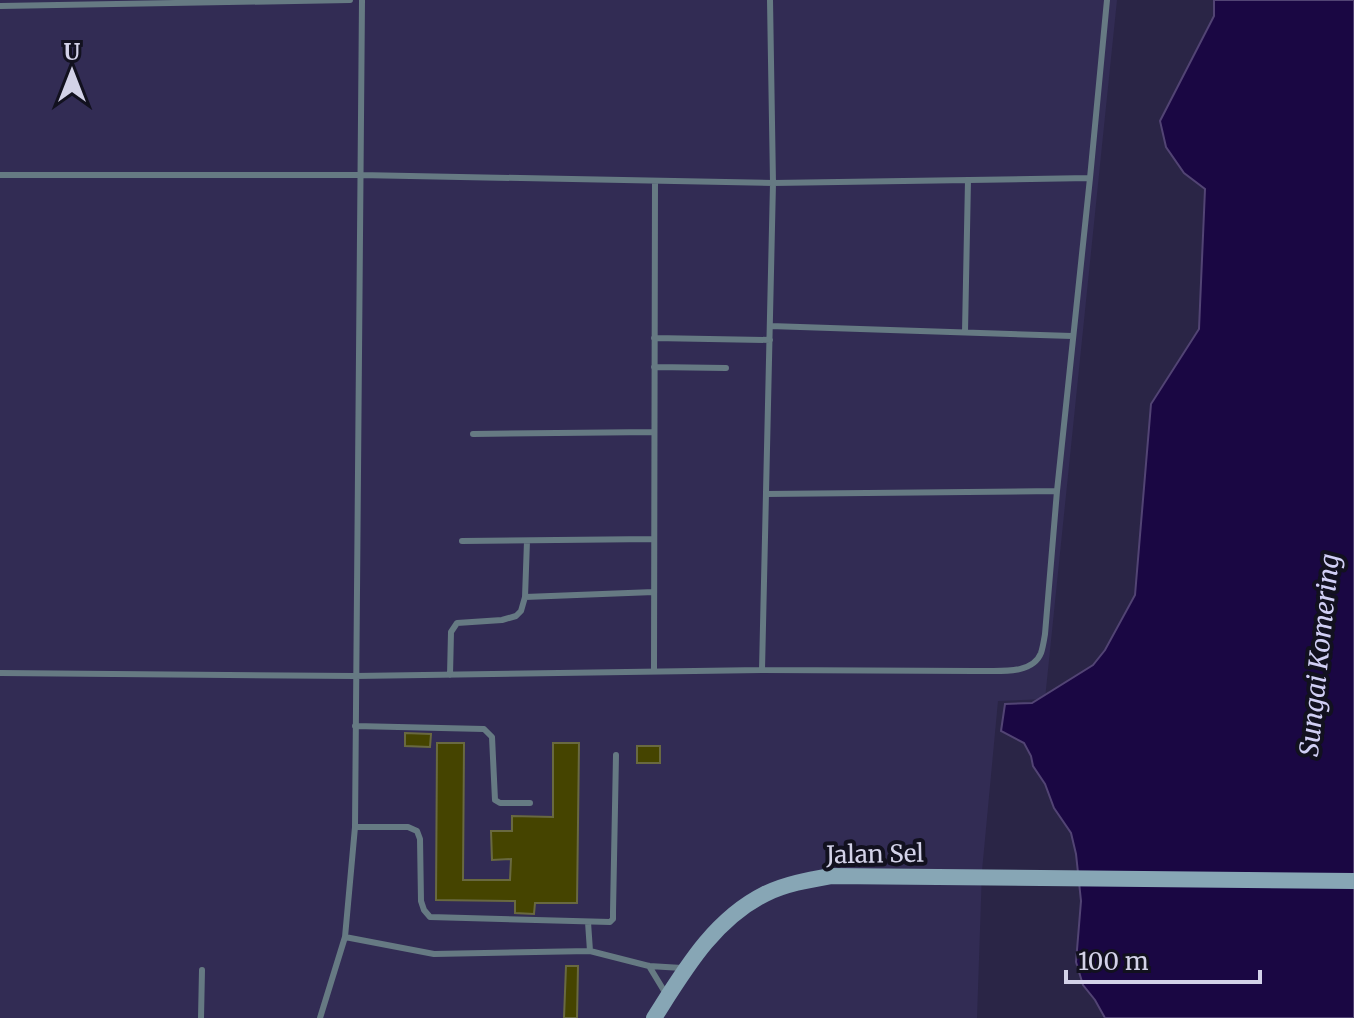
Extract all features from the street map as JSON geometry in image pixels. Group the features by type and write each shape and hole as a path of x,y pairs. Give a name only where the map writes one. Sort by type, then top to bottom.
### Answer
{"street":[{"name":"Jalan Sel","path":"654,1018 715,929 764,894 831,876 1354,881"}],"lane":[{"path":"0,6 350,0"},
{"path":"320,1018 345,937 355,827 362,0"},
{"path":"762,670 773,183 770,0"},
{"path":"0,673 355,676 762,670 975,671 1030,667 1041,656 1045,634 1107,0"},
{"path":"0,175 360,175 773,183 1090,178"},
{"path":"965,332 968,180"},
{"path":"654,671 655,181"},
{"path":"770,326 1072,336"},
{"path":"654,338 770,340"},
{"path":"654,367 726,368"},
{"path":"473,434 654,432"},
{"path":"766,494 1057,491"},
{"path":"462,541 654,539"},
{"path":"450,675 451,632 457,623 509,619 521,611 525,597 527,541"},
{"path":"525,597 654,592"},
{"path":"355,726 484,729 492,737 495,800 500,803 530,803"},
{"path":"355,827 408,827 417,831 420,839 421,901 430,917 610,922 613,919 616,755"},
{"path":"588,922 590,951"},
{"path":"345,937 434,954 590,951 649,966 687,968"},
{"path":"649,966 668,997"},
{"path":"201,1018 202,970"}],"shaded area":[{"path":"0,0 1117,0 1045,699 998,701 982,871 977,1018 0,1018"}],"water":[{"name":"Sungai Komering","path":"1214,0 1354,0 1354,1018 1105,1018 1083,985 1076,962 1081,901 1071,833 1054,808 1024,743 1001,731 1005,704 1032,703 1093,665 1105,650 1135,595 1151,404 1199,329 1205,189 1184,173 1166,147 1160,121 1214,16"}],"building":[{"path":"405,733 431,734 430,747 405,746"},
{"path":"437,743 464,743 463,880 510,880 511,859 492,860 491,831 512,831 512,816 553,817 553,743 579,743 577,903 535,903 534,914 515,913 515,901 436,900"},
{"path":"637,746 660,746 660,763 637,763"},
{"path":"566,966 578,966 577,1018 564,1018"}]}
